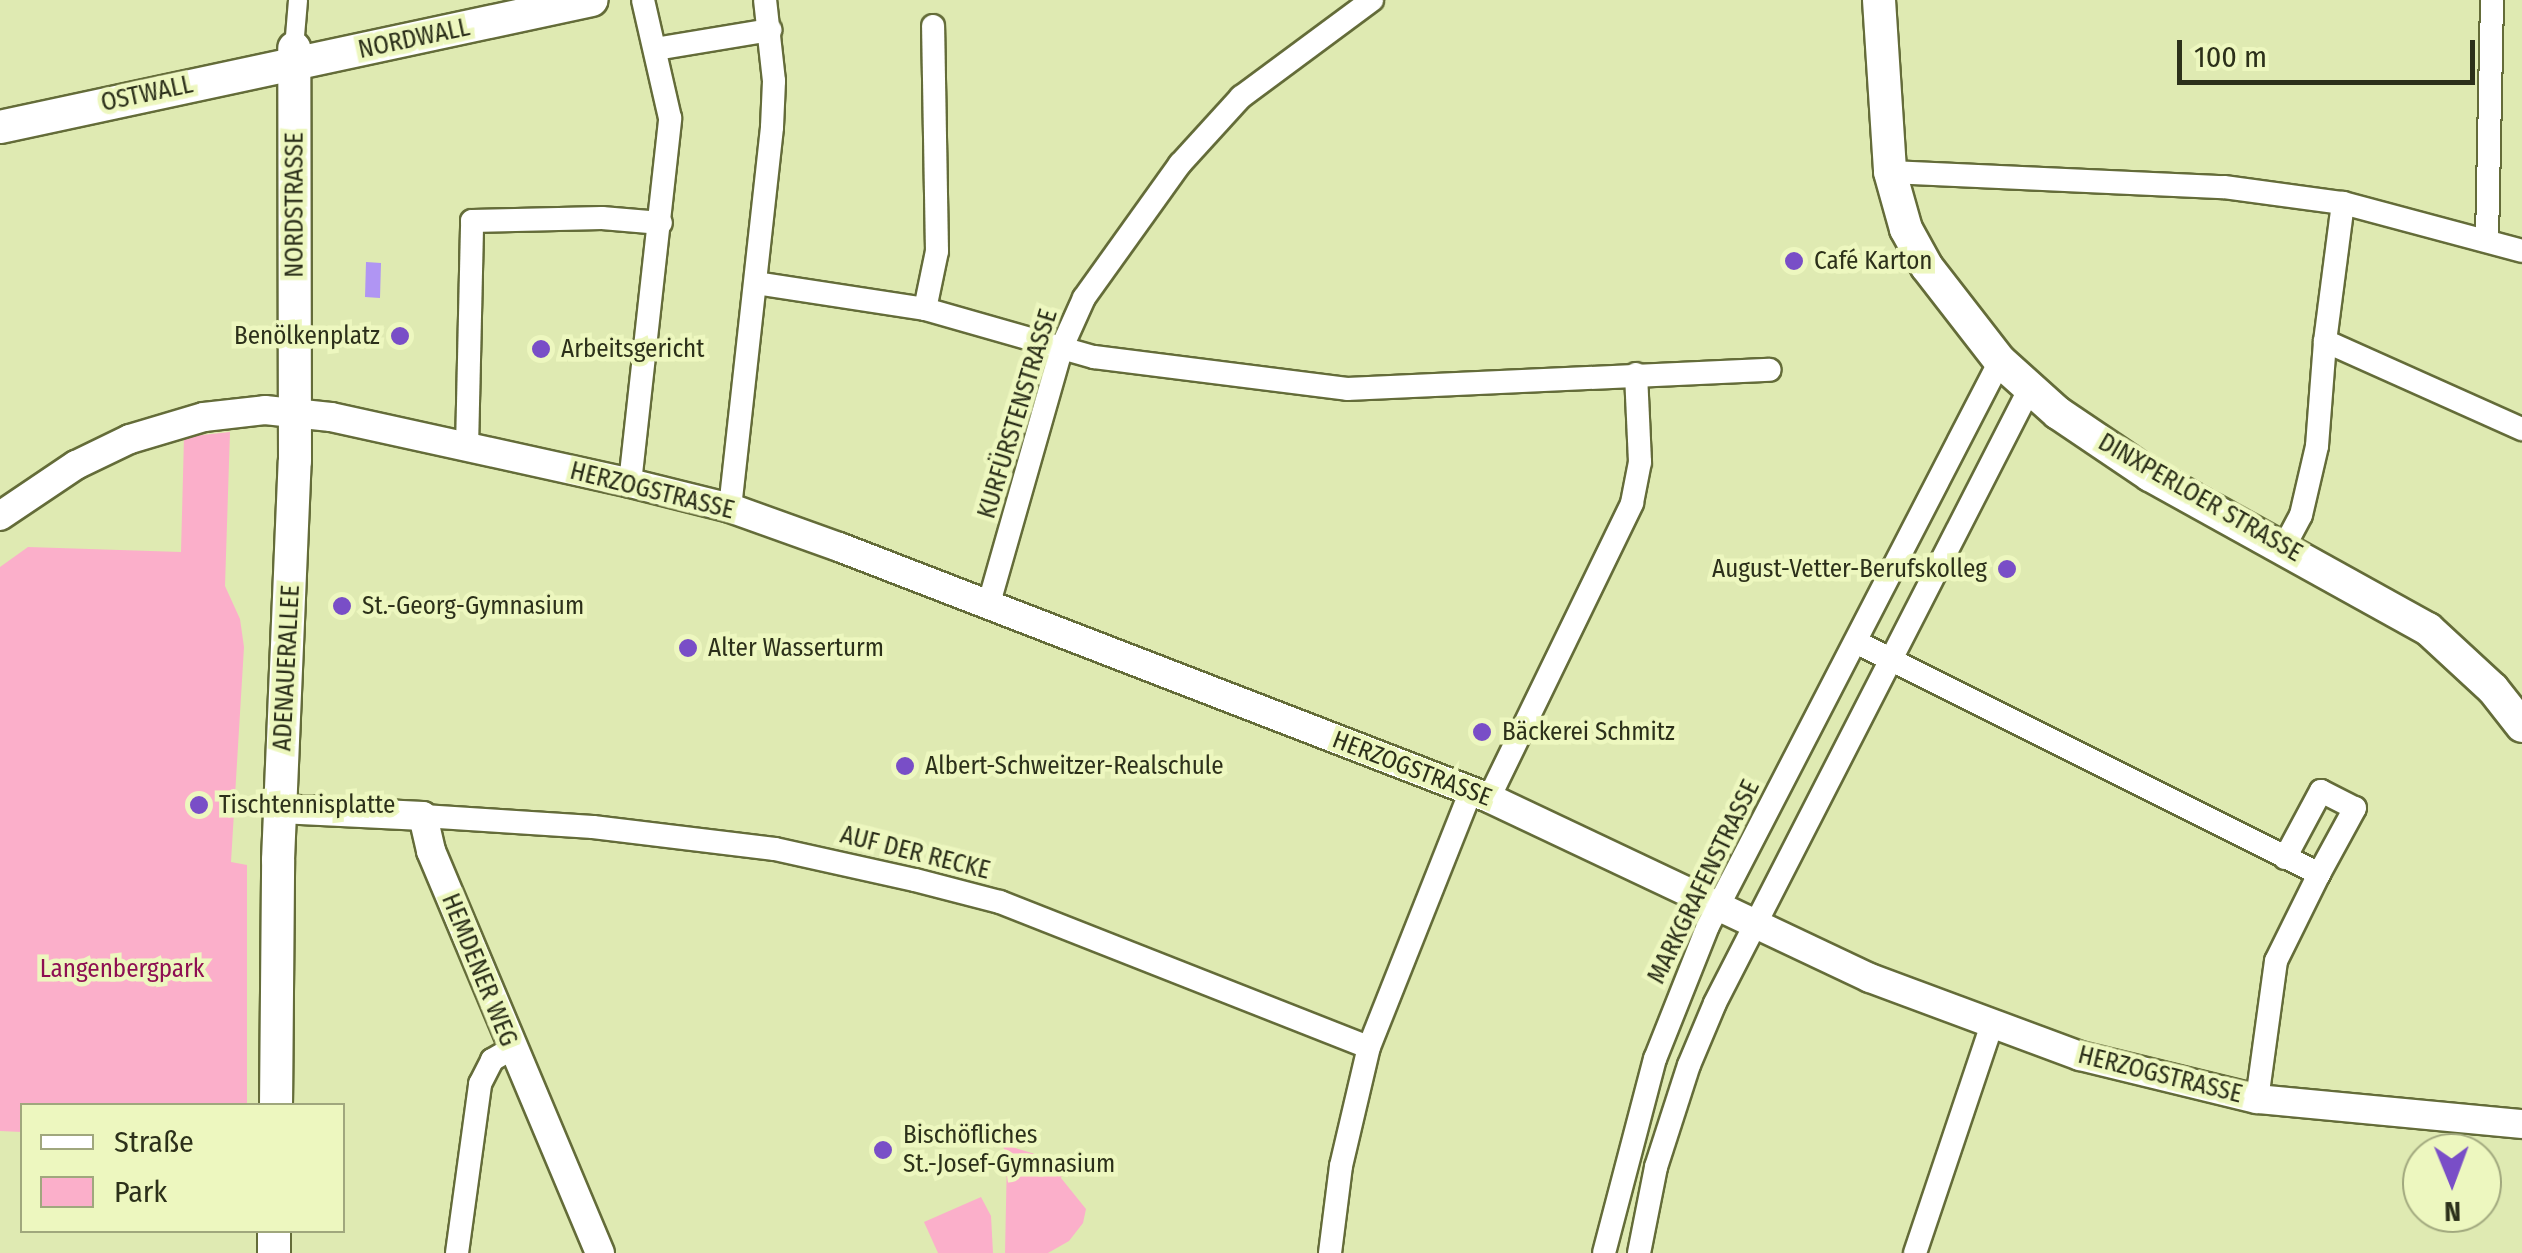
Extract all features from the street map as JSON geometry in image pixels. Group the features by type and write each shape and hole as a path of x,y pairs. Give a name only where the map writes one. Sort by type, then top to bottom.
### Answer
{"main road":[{"name":"NORDWALL","path":"295,56 499,0"},
{"name":"NORDWALL","path":"295,56 592,0"},
{"name":"DINXPERLOER STRASSE","path":"1880,0 1890,172 1906,229 1927,267 2000,362 2150,475 2428,629 2493,689 2522,726"},
{"name":"OSTWALL","path":"0,109 295,56"},
{"name":"OSTWALL","path":"0,127 295,56"},
{"name":"NORDSTRASSE","path":"295,56 296,410"},
{"name":"ADENAUERALLEE","path":"276,1103 280,809 296,410"}],"street":[{"name":"NORDSTRASSE","path":"295,56 298,0"},
{"path":"630,484 670,118 643,0"},
{"path":"730,508 772,126 770,30 764,0"},
{"name":"KURFÜRSTENSTRASSE","path":"989,603 1062,347 1100,272 1180,164 1242,98 1372,0"},
{"path":"2487,239 2492,0"},
{"path":"925,309 937,251 933,26"},
{"path":"655,50 770,30"},
{"path":"1890,172 2224,187 2343,203 2522,251"},
{"path":"2284,547 2301,515 2317,446 2325,341 2343,203"},
{"path":"467,448 472,221 602,218 661,223"},
{"path":"756,283 925,309 1094,358 1165,368 1220,370 1347,389 1770,370"},
{"path":"2325,341 2522,429"},
{"name":"MARKGRAFENSTRASSE","path":"1604,1253 1655,1059 1718,905 2000,362"},
{"path":"1330,1253 1340,1166 1369,1047 1480,795 1632,503 1640,462 1636,374"},
{"path":"1639,1253 1656,1166 1677,1099 1752,922 2030,388"},
{"name":"HERZOGSTRASSE","path":"0,516 76,465 130,438 204,417 296,410 730,508 989,603 1480,795 1870,978 2080,1056 2257,1099 2522,1124"},
{"path":"1901,553 1935,570"},
{"path":"1856,642 2319,874"},
{"path":"2257,1099 2276,961 2354,808 2321,790 2285,858"},
{"path":"280,809 423,816"},
{"name":"AUF DER RECKE","path":"423,816 593,827 775,849 915,880 1000,902 1369,1047"},
{"name":"HEMDENER WEG","path":"423,816 431,851 511,1049 600,1253"},
{"path":"1915,1253 1992,1024"},
{"path":"457,1253 480,1084 492,1060 511,1049"}],"green space":[{"name":"Langenbergpark","path":"230,432 225,586 240,619 244,647 231,862 247,865 247,1103 20,1103 20,1132 0,1131 0,567 28,547 181,552 184,437"},
{"path":"1002,1144 1065,1163 1061,1178 1086,1209 1083,1223 1069,1241 1048,1253 1005,1253 1007,1156"},
{"path":"981,1197 991,1216 993,1253 938,1253 924,1222"}],"shaded area":[{"path":"366,262 381,263 380,298 365,297"}],"place":[{"name":"Café Karton","path":"1794,261"},
{"name":"Benölkenplatz","path":"400,336"},
{"name":"Arbeitsgericht","path":"541,349"},
{"name":"August-Vetter-Berufskolleg","path":"2007,569"},
{"name":"St.-Georg-Gymnasium","path":"342,606"},
{"name":"Alter Wasserturm","path":"688,648"},
{"name":"Bäckerei Schmitz","path":"1482,732"},
{"name":"Albert-Schweitzer-Realschule","path":"905,766"},
{"name":"Tischtennisplatte","path":"199,805"},
{"name":"Bischöfliches St.-Josef-Gymnasium","path":"883,1150"}]}
